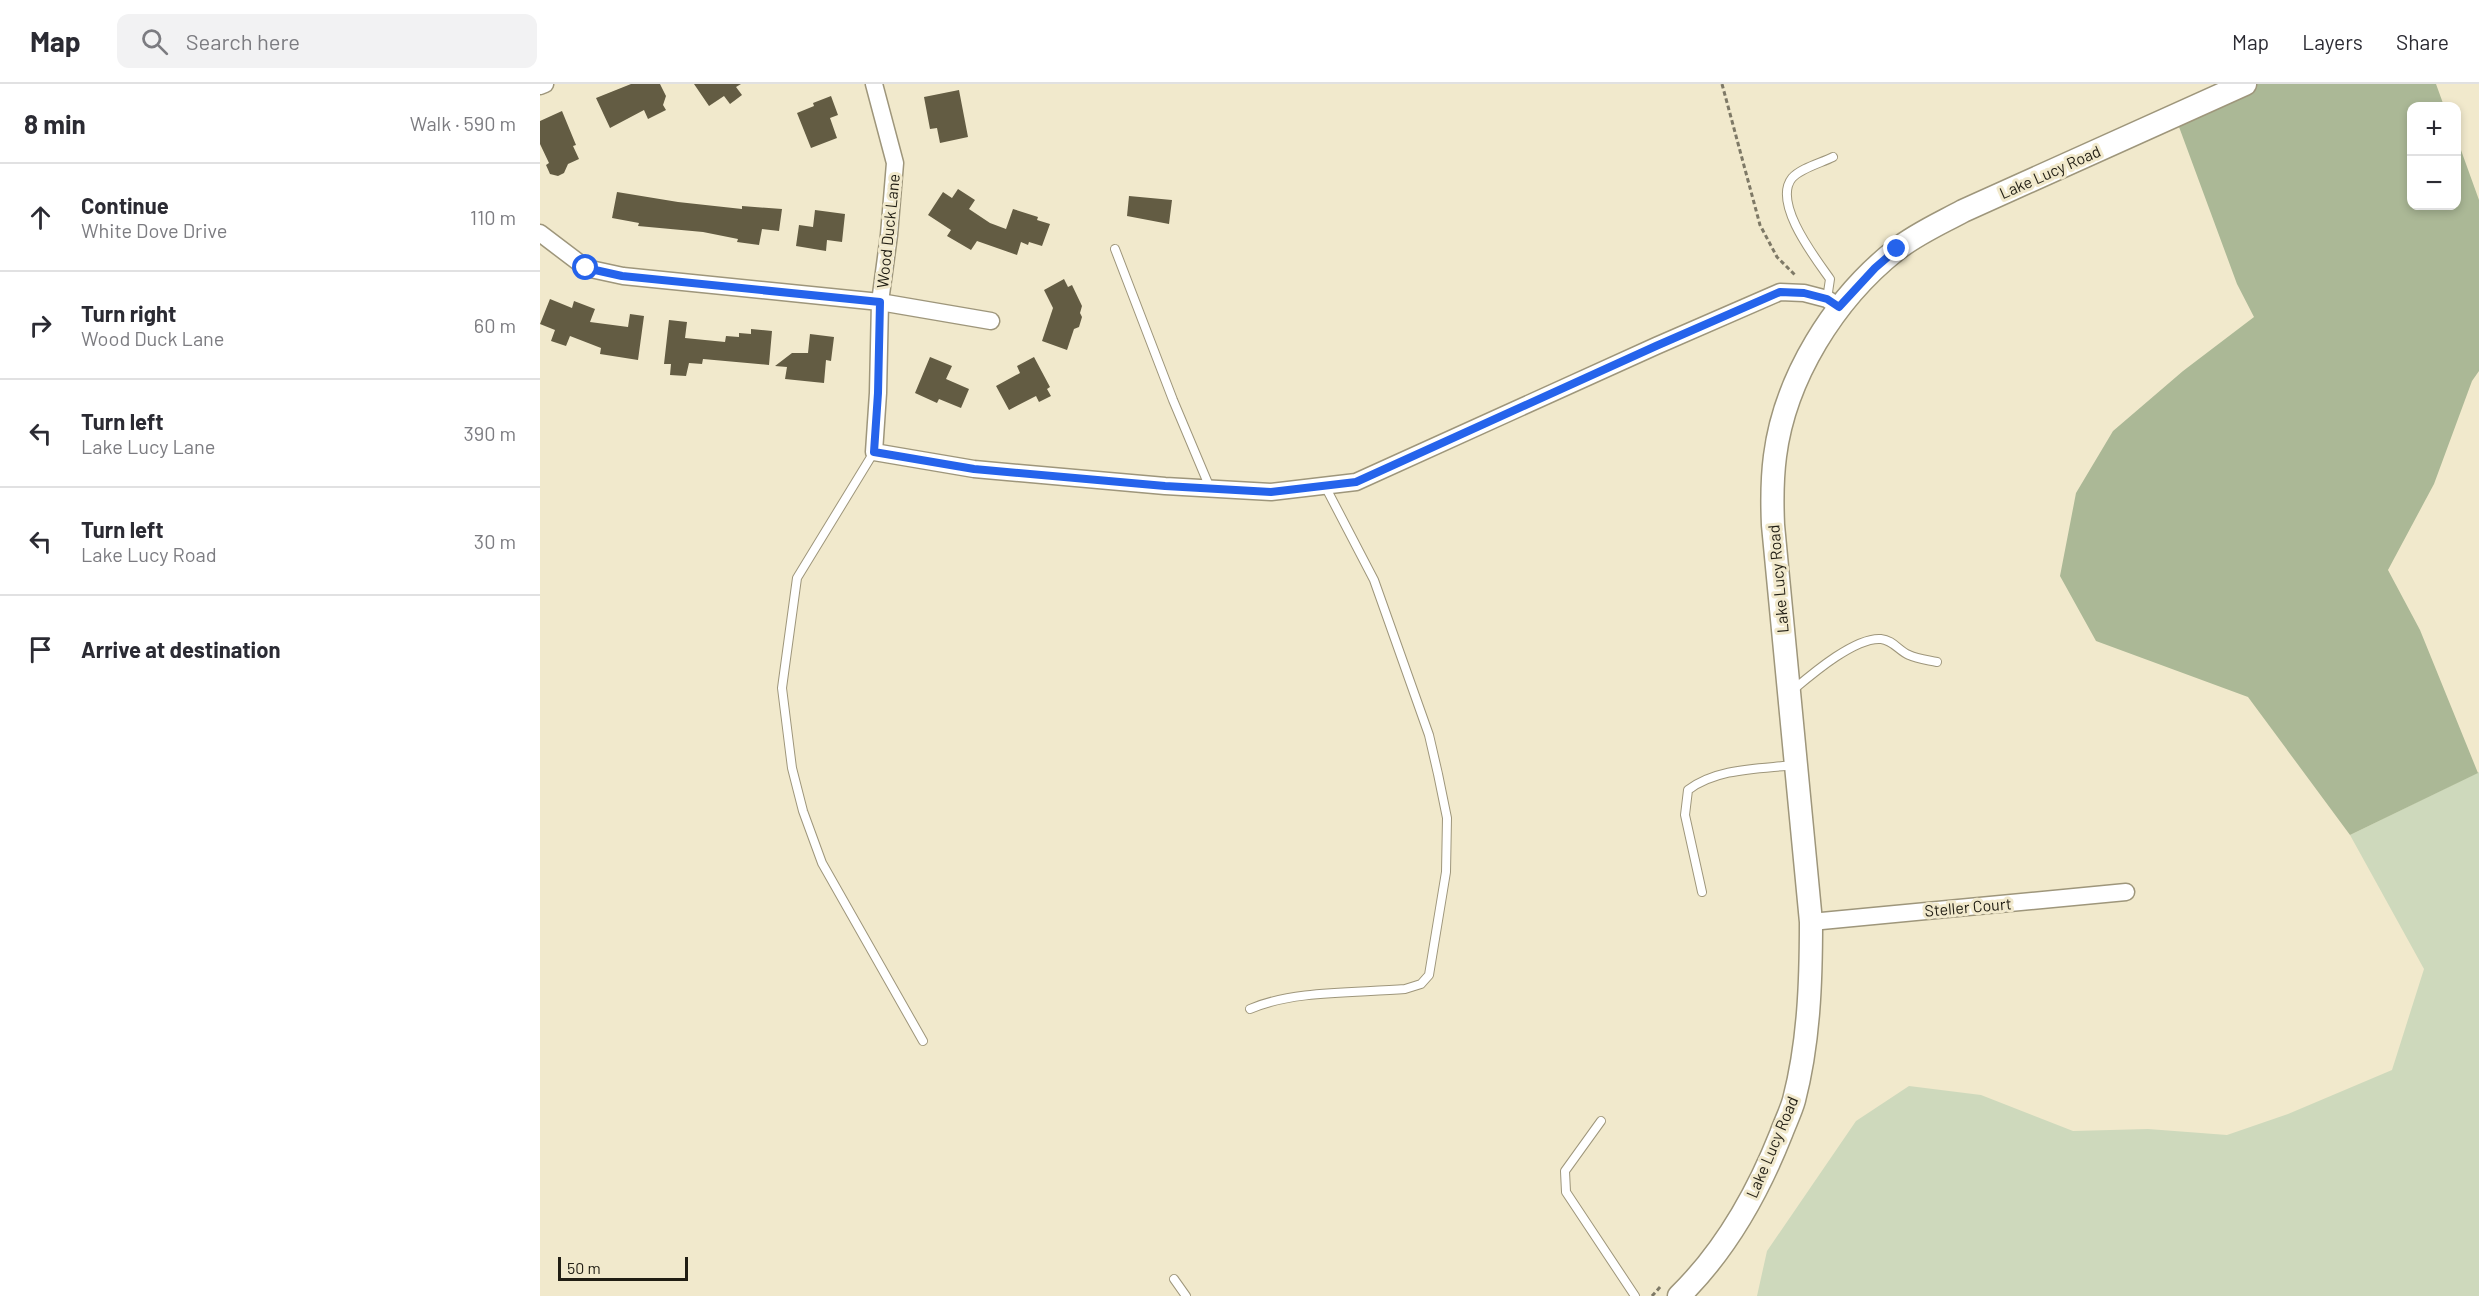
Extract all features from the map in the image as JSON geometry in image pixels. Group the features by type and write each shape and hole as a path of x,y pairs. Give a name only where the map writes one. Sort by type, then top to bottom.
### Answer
{"street":[{"path":"540,86 544,84"},
{"name":"Wood Duck Lane","path":"874,84 895,164 880,302 874,452"},
{"name":"Lake Lucy Road","path":"1673,1288 1719,1248 1748,1204 1773,1153 1794,1101 1806,1039 1811,980 1811,922 1788,695 1772,490 1775,455 1785,413 1833,303 1918,235 1963,212 2245,84"},
{"path":"540,233 586,268 622,276 880,302 991,321"},
{"path":"874,452 974,469 1271,492 1356,482 1780,292 1804,293 1833,303"},
{"name":"Steller Court","path":"1811,922 2126,892"}],"lane":[{"path":"1833,157 1800,172 1792,178 1787,189 1789,206 1795,224 1830,279 1833,303"},
{"path":"1115,249 1173,400 1210,488"},
{"path":"874,452 797,578 782,688 792,768 803,811 822,863 923,1041"},
{"path":"1250,1009 1266,1002 1302,996 1405,989 1421,984 1429,975 1446,872 1447,818 1429,735 1374,580 1325,485"},
{"path":"1788,695 1826,662 1865,642 1880,639 1892,642 1909,655 1937,662"},
{"path":"1702,892 1685,814 1688,790 1712,776 1795,765"},
{"path":"1601,1121 1565,1171 1566,1192 1635,1296"},
{"path":"1174,1279 1186,1296"}],"path":[{"path":"1722,84 1760,225 1777,257 1797,278 1804,293"},
{"path":"1652,1296 1673,1288"}],"green space":[{"path":"2245,84 2436,84 2443,102 2407,102 2407,210 2461,210 2461,150 2479,200 2479,371 2472,381 2434,484 2388,570 2420,630 2478,773 2350,835 2248,697 2096,641 2060,576 2076,493 2113,431 2183,371 2254,317 2237,284 2175,116"},
{"path":"2479,772 2479,1296 1757,1296 1767,1251 1856,1121 1909,1086 1981,1095 2073,1131 2148,1129 2227,1135 2288,1114 2392,1070 2424,969 2350,835"}],"building":[{"path":"631,84 660,84 666,96 663,105 666,110 648,119 644,110 610,128 596,98"},
{"path":"694,84 741,84 736,87 742,95 730,104 724,96 709,106"},
{"path":"959,90 968,137 940,143 937,128 930,129 924,97"},
{"path":"831,96 838,115 830,118 837,138 811,148 797,113"},
{"path":"562,111 576,145 573,146 579,159 568,164 564,173 558,176 550,174 546,165 549,163 540,144 540,121"},
{"path":"958,189 975,200 969,209 990,223 1006,229 1013,209 1038,217 1037,220 1050,224 1042,246 1021,242 1017,255 977,241 971,250 947,236 951,230 928,215 943,192 952,198"},
{"path":"617,192 742,209 742,206 782,209 779,231 762,229 759,245 737,242 738,239 703,232 638,226 639,223 612,218"},
{"path":"1129,196 1172,200 1169,224 1127,216"},
{"path":"815,210 845,214 842,242 827,240 826,251 796,246 799,225 813,227"},
{"path":"1064,279 1068,287 1072,285 1082,306 1079,327 1074,329 1067,350 1042,341 1053,308 1044,290"},
{"path":"550,299 572,308 574,301 595,309 590,322 628,327 630,314 644,316 638,360 600,354 601,348 570,336 566,346 551,341 555,330 540,324"},
{"path":"669,320 687,322 685,338 725,342 726,336 739,337 739,333 751,334 751,329 772,331 769,365 703,359 702,364 689,363 686,376 670,375 671,364 664,364"},
{"path":"810,334 834,337 831,361 826,360 824,383 785,379 787,367 775,366 792,353 808,353"},
{"path":"930,357 952,366 946,379 969,389 961,408 939,399 937,403 915,393"},
{"path":"1034,357 1050,387 1047,389 1051,396 1039,402 1036,396 1009,410 996,386 1020,373 1017,366"}],"route":[{"path":"586,268 622,276 880,302 874,452 974,469 1165,486 1271,492 1356,482 1780,292 1804,293 1827,299 1839,307 1875,268 1897,249"}]}
